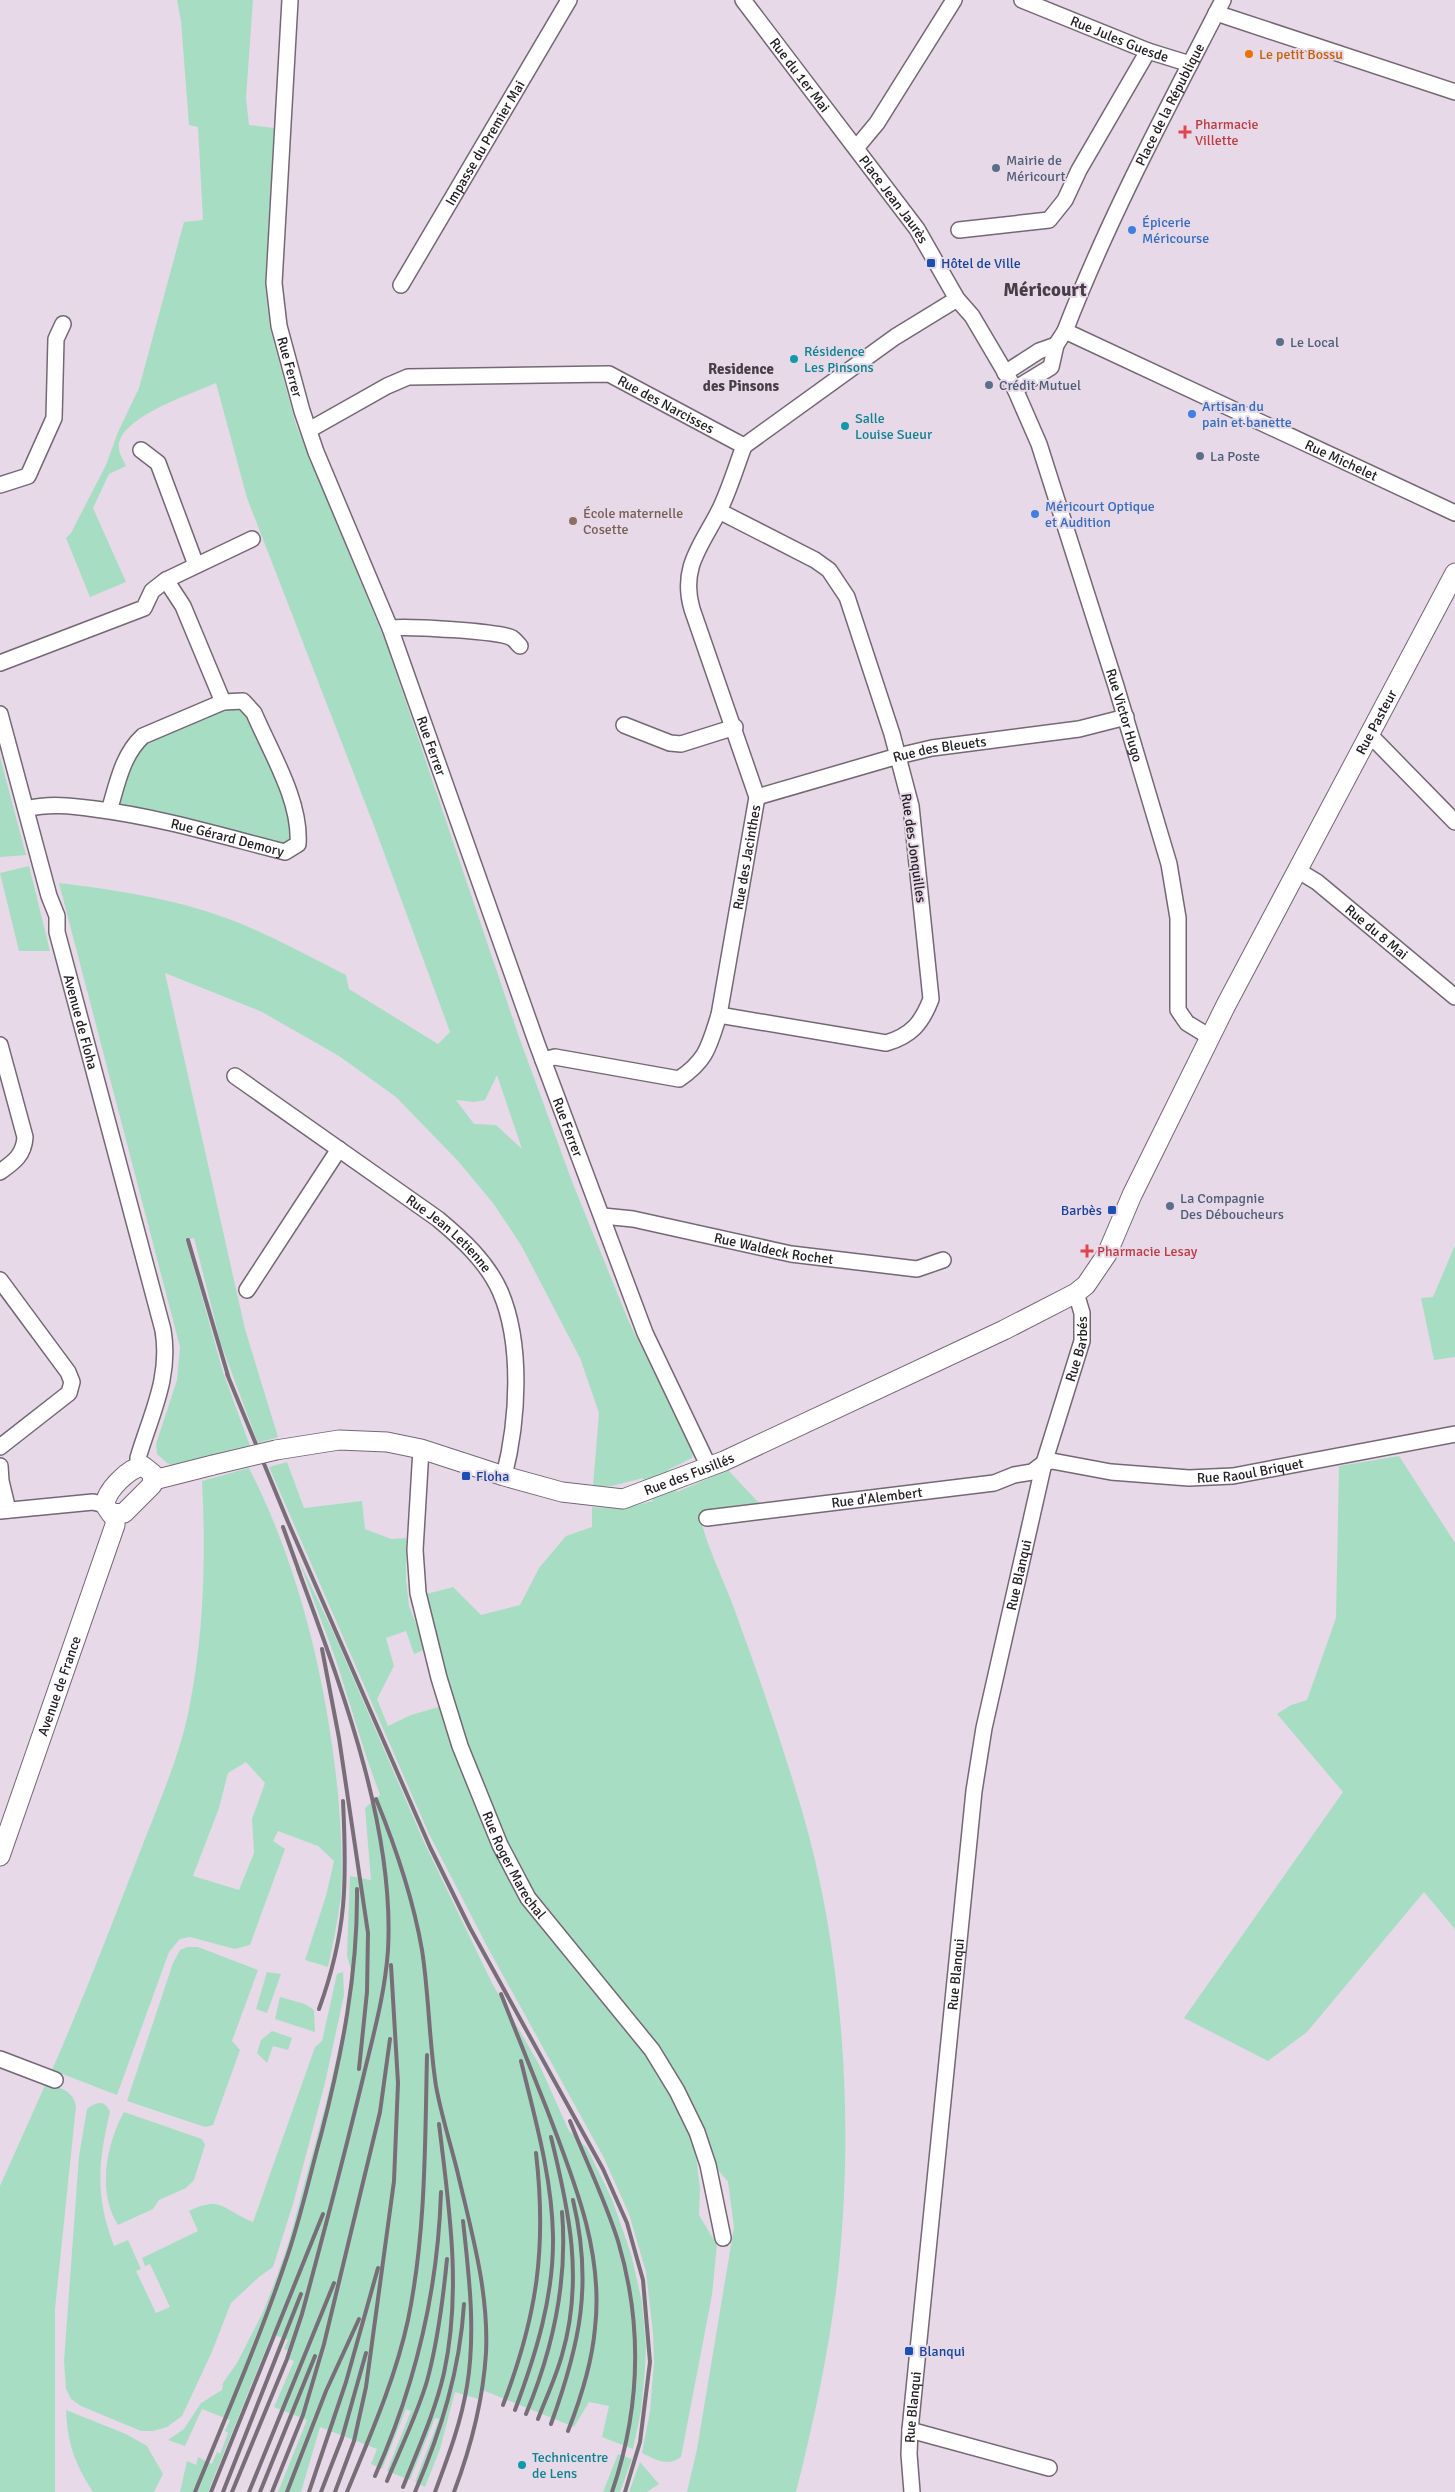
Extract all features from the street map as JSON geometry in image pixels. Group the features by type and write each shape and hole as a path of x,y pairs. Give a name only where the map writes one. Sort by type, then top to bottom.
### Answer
{"street":[{"name":"Rue Ferrer","path":"290,0 274,283 279,326 309,430 390,628 544,1060 645,1333 709,1467"},
{"name":"Impasse du Premier Mai","path":"401,285 568,0"},
{"name":"Rue du 1er Mai","path":"743,0 857,147"},
{"path":"857,147 877,123 954,0"},
{"name":"Rue Jules Guesde","path":"1022,0 1148,51 1190,64"},
{"path":"1220,7 1455,92"},
{"name":"Place de la République","path":"1065,331 1147,145 1220,7"},
{"path":"959,230 1049,220 1065,200 1148,51"},
{"name":"Place Jean Jaurès","path":"857,147 917,229 958,299 972,316 1015,389"},
{"path":"744,446 895,337 958,299"},
{"path":"0,485 28,476 54,418 56,339 63,324"},
{"path":"1015,389 1051,367 1056,345 1065,331"},
{"name":"Rue Michelet","path":"1065,331 1455,513"},
{"path":"1005,373 1039,352 1056,345"},
{"name":"Rue des Narcisses","path":"309,430 387,386 408,377 609,374 744,446"},
{"name":"Rue Victor Hugo","path":"1015,389 1039,444 1126,717 1175,891 1178,918 1178,1010 1188,1023 1210,1037"},
{"name":"Rue des Jacinthes","path":"544,1060 555,1057 679,1079 696,1067 709,1046 719,1015 757,797 735,727 688,594 691,564 719,511 744,446"},
{"path":"141,450 158,463 196,565"},
{"name":"Rue des Jonquilles","path":"719,511 815,560 829,570 847,597 898,756 911,806 930,999 924,1017 914,1030 899,1039 886,1042 719,1015"},
{"path":"0,663 144,608 152,591 166,580 252,539"},
{"name":"Rue Pasteur","path":"1076,1293 1086,1285 1107,1254 1132,1195 1210,1037 1369,734 1454,578"},
{"path":"166,580 183,606 223,702"},
{"path":"390,628 400,626 442,629 511,638 520,646"},
{"name":"Rue Gérard Demory","path":"26,809 64,805 159,819 285,852 298,844 299,829 295,807 254,713 243,701 223,702 143,736 126,757 109,811"},
{"name":"Avenue de Floha","path":"0,714 49,896 57,916 57,932 164,1330 166,1347 165,1374 138,1458 138,1467"},
{"name":"Rue des Bleuets","path":"757,797 932,748 1079,729 1126,717"},
{"path":"624,725 670,742 681,744 735,727"},
{"path":"1369,734 1455,822"},
{"name":"Rue du 8 Mai","path":"1297,870 1317,882 1455,997"},
{"path":"0,1045 26,1136 25,1146 18,1160 0,1172"},
{"name":"Rue Jean Letienne","path":"235,1076 438,1219 464,1241 500,1290 513,1340 516,1374 510,1446 504,1476"},
{"path":"247,1290 339,1149"},
{"name":"Rue Waldeck Rochet","path":"603,1216 633,1219 791,1254 917,1269 943,1260"},
{"path":"0,1280 68,1372 72,1382 69,1393 0,1448"},
{"name":"Rue Barbés","path":"1044,1463 1082,1341 1082,1313 1076,1293"},
{"name":"Rue des Fusillés","path":"154,1480 276,1450 324,1442 358,1440 387,1442 420,1449 562,1492 610,1499 624,1499 639,1495 709,1467 995,1334 1076,1293"},
{"name":"Rue Raoul Briquet","path":"1044,1463 1052,1461 1111,1472 1189,1478 1233,1476 1455,1434"},
{"name":"Rue Roger Marechal","path":"420,1449 415,1550 418,1593 439,1678 460,1746 500,1845 528,1898 652,2050 677,2091 697,2132 708,2165 723,2238"},
{"name":"Rue d'Alembert","path":"707,1518 994,1483 1014,1475 1032,1472 1044,1463"},
{"name":"Rue Blanqui","path":"912,2492 910,2430 974,1791 984,1728 1044,1463"},
{"path":"0,1466 4,1510 93,1502 110,1510 124,1512 152,1485 154,1480 148,1469 138,1467 108,1494 110,1510"},
{"name":"Avenue de France","path":"0,1856 115,1525 110,1510"},
{"path":"0,2059 55,2080"},
{"path":"910,2430 1049,2468"}],"green space":[{"path":"177,0 253,0 246,98 249,125 274,128 265,285 270,328 296,425 386,643 518,1034 573,1184 629,1322 693,1451 692,1458 668,1470 677,1492 728,1470 760,1504 711,1509 700,1517 707,1541 735,1611 770,1709 801,1807 815,1861 827,1918 835,1975 845,2092 843,2209 836,2294 822,2379 796,2492 687,2492 697,2449 734,2227 728,2182 715,2166 689,2104 528,1886 510,1852 493,1816 466,1744 443,1670 423,1595 453,1587 481,1615 520,1605 539,1568 566,1536 592,1527 592,1507 620,1509 653,1501 643,1478 612,1486 593,1486 599,1413 580,1358 521,1245 493,1203 458,1161 396,1097 339,1056 262,1012 165,973 245,1329 278,1437 258,1443 221,1344 194,1238 186,1240 223,1372 250,1446 172,1465 157,1454 156,1444 177,1380 180,1347 59,883 164,900 226,918 271,937 346,975 349,989 438,1044 450,1032 376,831 247,498 216,383 158,408 130,427 121,437 119,450 126,466 109,474 93,508 126,582 90,597 66,538 71,533 106,465 118,432 139,388 184,222 203,220 198,127 189,125 181,21","holes":["497,1075 522,1149 496,1125 474,1124 456,1100 474,1102 485,1100"]},
{"path":"243,701 299,829 285,852 109,811 133,745"},
{"path":"0,757 26,855 0,857"},
{"path":"29,866 50,951 19,951 0,873"},
{"path":"1455,1245 1455,1357 1434,1360 1421,1298 1433,1297"},
{"path":"1399,1456 1455,1543 1455,1929 1424,1892 1307,2032 1268,2061 1184,2018 1343,1792 1277,1714 1291,1705 1307,1700 1336,1618 1339,1466"},
{"path":"287,1462 304,1508 362,1501 365,1529 391,1539 406,1538 406,1579 409,1606 426,1649 414,1654 406,1631 386,1638 394,1666 377,1699 388,1726 411,1715 442,1706 468,1785 503,1867 521,1903 655,2067 677,2103 695,2147 700,2189 699,2215 717,2245 712,2295 681,2457 671,2462 652,2458 642,2453 650,2411 654,2363 653,2333 646,2272 629,2214 604,2158 489,1950 429,1834 269,1467"},
{"path":"249,1468 267,1506 297,1586 318,1668 333,1752 341,1845 342,1883 340,1905 328,1967 305,1960 326,1896 334,1861 318,1846 278,1831 273,1841 285,1849 250,1945 235,1949 190,1937 180,1939 169,1952 117,2095 52,2070 98,1960 161,1799 184,1731 198,1656 201,1627 204,1569 202,1481","holes":["246,1762 265,1783 252,1819 254,1853 239,1890 193,1876 219,1808 228,1773"]},
{"path":"298,1558 335,1636 424,1842 492,1983 540,2066 569,2131 587,2148 612,2199 631,2254 642,2302 646,2346 641,2411 633,2449 602,2437 609,2406 589,2402 574,2427 480,2389 478,2399 455,2392 440,2449 425,2487 415,2482 439,2419 435,2418 410,2480 387,2471 411,2411 406,2409 382,2469 371,2464 377,2449 320,2427 301,2492 278,2492 307,2420 274,2407 294,2361 289,2359 292,2352 284,2349 288,2340 272,2334 208,2492 180,2492 187,2461 196,2465 198,2457 212,2464 217,2452 220,2454 228,2433 225,2431 230,2420 202,2409 185,2446 168,2440 184,2429 201,2403 222,2390 223,2383 237,2363 263,2312 289,2241 326,2103 345,2022 351,1970 347,1956 350,1876 371,1880 365,1808 380,1795 336,1660"},
{"path":"187,1947 198,1947 258,1970 232,2041 240,2050 213,2125 205,2127 127,2101 173,1963 180,1950"},
{"path":"267,1972 281,1974 267,2013 256,2009"},
{"path":"343,1972 344,1995 325,2083 293,2204 273,2267 259,2277 231,2303 211,2354 182,2416 167,2427 153,2431 141,2431 81,2406 71,2399 66,2389 64,2361 79,2156 87,2109 103,2103 110,2112 103,2147 100,2179 104,2211 114,2246 128,2240 141,2269 136,2271 156,2313 170,2307 150,2264 145,2266 142,2258 198,2231 189,2211 200,2206 216,2204 253,2222 315,2047 322,2041 337,1974"},
{"path":"280,1997 305,2004 314,2010 315,2032 275,2019"},
{"path":"272,2031 292,2038 288,2050 273,2046 267,2063 257,2053 261,2040"},
{"path":"46,2083 69,2093 76,2106 55,2309 55,2492 0,2492 0,2186"},
{"path":"124,2112 202,2139 205,2145 194,2180 186,2188 159,2200 153,2209 118,2225 111,2212 108,2198 106,2168 113,2139"},
{"path":"66,2410 126,2434 147,2446 163,2474 154,2492 93,2492 73,2453 68,2433"},
{"path":"618,2454 632,2459 620,2492 603,2492"},
{"path":"640,2462 659,2484 647,2492 629,2492"}],"railway":[{"path":"188,1240 229,1379"},
{"path":"227,1374 288,1522 430,1847 470,1928 603,2169 627,2223 643,2280 650,2362 640,2442 625,2492"},
{"path":"283,1527 300,1574"},
{"path":"232,2492 287,2359 302,2314 375,2031 388,1950 388,1903 383,1854 374,1805 347,1707 298,1569"},
{"path":"322,1649 339,1738 368,1933 367,1992 359,2069"},
{"path":"376,1799 403,1873 414,1911 422,1950 436,2086 473,2238 485,2307 486,2353 482,2389 471,2441 454,2492"},
{"path":"319,2009 335,1955 343,1906 345,1882 343,1801"},
{"path":"195,2492 275,2292 304,2199 329,2105 342,2044 352,1982 357,1920 357,1889"},
{"path":"335,2492 354,2441 366,2387 394,2181 398,2083 391,1965"},
{"path":"501,1994 576,2188 591,2243 597,2299 595,2328 589,2367 568,2431"},
{"path":"272,2492 303,2415 324,2344 380,2112 390,2039"},
{"path":"347,2492 389,2386 408,2320 414,2287 424,2188 427,2055"},
{"path":"515,2410 537,2346 547,2303 553,2258 550,2192 537,2126 521,2061"},
{"path":"570,2121 613,2226 626,2273 632,2304 635,2367 633,2399 628,2430 612,2492"},
{"path":"403,2487 436,2402 444,2373 449,2342 452,2311 452,2248 439,2124"},
{"path":"538,2419 562,2355 569,2327 572,2300 572,2245 551,2137"},
{"path":"503,2405 524,2341 536,2281 540,2220 536,2153"},
{"path":"375,2476 402,2408 422,2337 435,2265 441,2192"},
{"path":"551,2424 569,2367 580,2314 582,2259 573,2200"},
{"path":"526,2414 544,2365 556,2315 563,2264 562,2212"},
{"path":"211,2492 323,2214"},
{"path":"435,2492 458,2427 470,2366 471,2303 463,2221"},
{"path":"387,2481 414,2419 427,2381 440,2320 447,2259"},
{"path":"309,2492 346,2382 378,2268"},
{"path":"249,2492 334,2283"},
{"path":"223,2492 301,2294"},
{"path":"415,2492 448,2400 458,2353 464,2304"},
{"path":"287,2492 326,2391 359,2319"},
{"path":"321,2492 342,2438 366,2353"},
{"path":"260,2492 315,2356"}],"place":[{"name":"Le petit Bossu","path":"1249,54"},
{"name":"Pharmacie Villette","path":"1185,132"},
{"name":"Mairie de Méricourt","path":"996,168"},
{"name":"Épicerie Méricourse","path":"1132,230"},
{"name":"Hôtel de Ville","path":"931,263"},
{"name":"Le Local","path":"1280,342"},
{"name":"Résidence Les Pinsons","path":"794,359"},
{"name":"Crédit Mutuel","path":"989,385"},
{"name":"Artisan du pain et banette","path":"1192,414"},
{"name":"Salle Louise Sueur","path":"845,426"},
{"name":"La Poste","path":"1200,456"},
{"name":"Méricourt Optique et Audition","path":"1035,514"},
{"name":"École maternelle Cosette","path":"573,521"},
{"name":"La Compagnie Des Déboucheurs","path":"1170,1206"},
{"name":"Barbès","path":"1112,1210"},
{"name":"Pharmacie Lesay","path":"1087,1251"},
{"name":"Floha","path":"466,1476"},
{"name":"Blanqui","path":"909,2351"},
{"name":"Technicentre de Lens","path":"522,2465"}],"district":[{"name":"Méricourt","path":"1045,289"},
{"name":"Residence des Pinsons","path":"741,378"}]}
